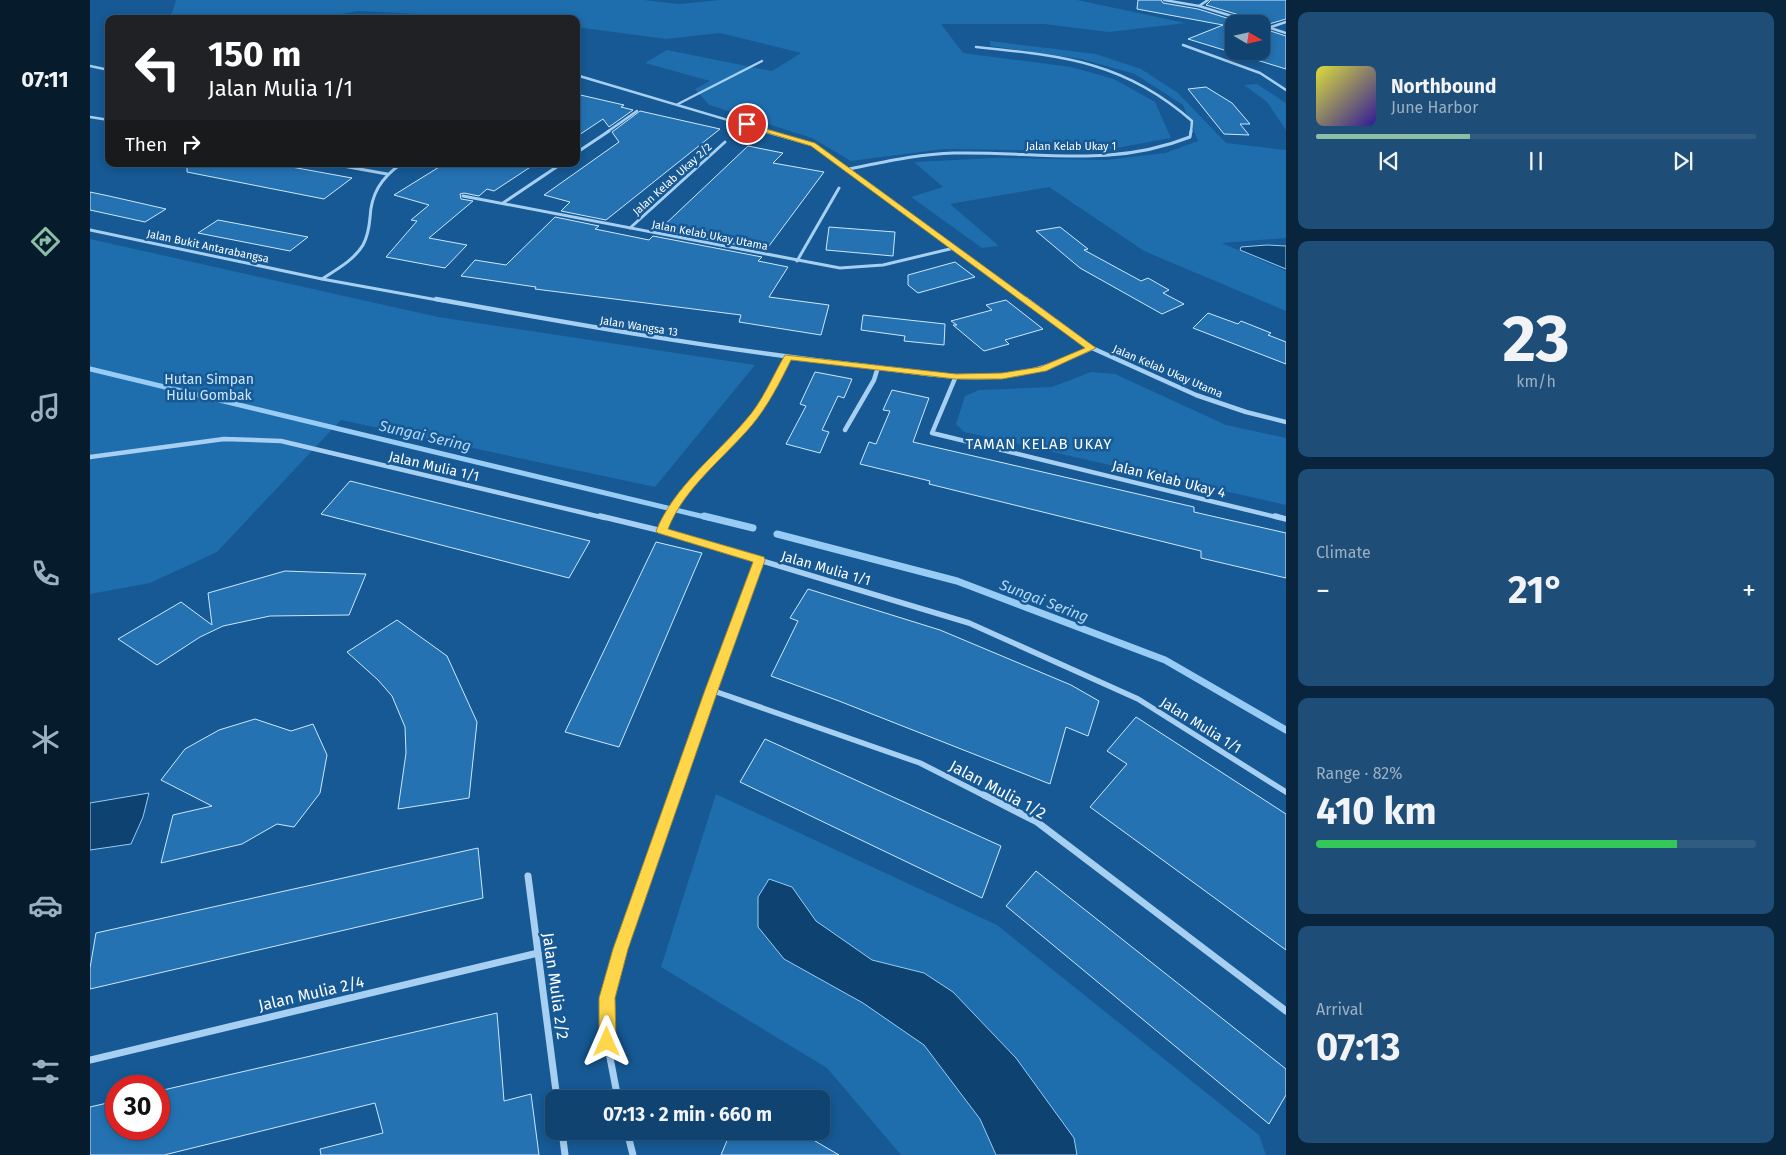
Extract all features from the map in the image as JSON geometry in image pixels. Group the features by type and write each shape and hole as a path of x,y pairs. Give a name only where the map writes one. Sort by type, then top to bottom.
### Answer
{"street":[{"path":"1164,0 1199,6 1230,15"},
{"path":"1199,6 1208,0"},
{"path":"1270,27 1286,22"},
{"path":"1270,27 1286,33"},
{"path":"1183,45 1260,73 1286,90"},
{"name":"Jalan Kelab Ukay 1","path":"849,168 886,161 953,153 1111,156 1161,150 1190,137 1192,121 1181,109 1130,76 1093,64 1027,52 976,47"},
{"path":"678,104 762,61"},
{"path":"90,66 105,69"},
{"name":"Jalan Kelab Ukay Utama","path":"580,76 813,145 849,168 954,248 1092,348 1196,395 1246,412 1286,422"},
{"path":"580,150 637,111"},
{"path":"90,117 105,119"},
{"name":"Jalan Kelab Ukay 2/2","path":"630,228 725,142"},
{"path":"348,167 387,174"},
{"path":"322,279 361,249 368,236 371,202 376,186 397,167"},
{"path":"503,204 557,167"},
{"path":"798,261 839,188"},
{"name":"Jalan Kelab Ukay Utama","path":"463,196 840,268 862,269 954,248"},
{"name":"Jalan Bukit Antarabangsa","path":"90,230 322,279"},
{"name":"Jalan Wangsa 13","path":"322,279 626,333 788,357 956,376 1002,376 1043,369 1092,348"},
{"path":"662,531 666,518 686,490 750,421 774,385 788,357"},
{"path":"845,430 874,380 878,367"},
{"name":"Jalan Kelab Ukay 4","path":"956,376 932,433 1286,519"},
{"name":"Jalan Mulia 1/1","path":"90,457 224,439 281,441 662,531 969,623 1138,699 1286,792"},
{"path":"616,1090 607,1042 607,998 620,949 711,690 760,560"},
{"name":"Jalan Mulia 1/2","path":"711,690 920,763 1037,822 1286,1011"},
{"name":"Jalan Mulia 2/2","path":"528,876 557,1090"},
{"name":"Jalan Mulia 2/4","path":"90,1060 538,953"},
{"path":"563,1140 565,1155"},
{"path":"629,1140 633,1155"}],"green space":[{"path":"176,0 644,0 679,4 720,0 1077,0 1186,23 1109,32 1044,24 941,24 963,53 1071,67 1114,79 1155,102 1171,138 1100,151 944,149 851,161 812,138 709,105 695,89 710,81 645,63 667,50 772,71 801,53 720,33 666,39 580,28 580,15 438,15 359,11 334,15 171,15"},
{"path":"990,41 1096,54 1141,69 1178,93 1226,143 1286,150 1286,238 1222,243 1286,271 1286,311 1144,251 1049,187 950,204 999,246 982,248 911,197 943,187 914,162 996,158 1106,160 1165,153 1198,141 1183,105 1135,74 1081,59 990,46"},
{"path":"1257,84 1286,103 1286,130 1267,102 1244,85"},
{"name":"Hutan Simpan Hulu Gombak","path":"90,239 438,317 755,365 655,487 341,420 217,552 150,583 90,594"},
{"path":"1091,372 1115,374 1226,425 1286,438 1286,505 964,432 956,424 965,396 979,390 1052,387"},
{"path":"716,794 997,925 1259,1135 1266,1155 901,1155 827,1068 661,967"}],"shaded area":[{"path":"1286,246 1286,269 1240,250 1241,247"},
{"path":"149,793 143,817 131,844 90,850 90,803"},
{"path":"769,879 792,887 816,921 872,960 924,973 953,992 1016,1058 1074,1138 1077,1155 996,1155 980,1119 924,1045 863,1003 784,959 758,927 758,897"}],"building":[{"path":"1138,0 1161,0 1163,3 1198,9 1225,17 1225,50 1188,39 1223,25 1137,9"},
{"path":"1211,0 1286,0 1286,19 1270,24 1270,15 1239,15 1206,5"},
{"path":"1270,31 1286,36 1286,69 1257,60 1270,60"},
{"path":"1206,87 1232,103 1250,124 1240,124 1249,135 1224,134 1188,89"},
{"path":"580,95 624,105 621,107 633,110 609,127 603,119 580,134"},
{"path":"640,111 720,129 606,220 561,211 570,202 544,195 619,142 612,132"},
{"path":"748,146 783,153 773,163 824,172 766,250 659,230"},
{"path":"187,167 292,167 352,178 324,199 187,172"},
{"path":"439,167 530,167 494,191 487,189 479,196 460,194 461,199 473,201 429,238 467,245 445,268 386,257 417,221 411,220 429,205 394,195"},
{"path":"90,192 166,209 145,222 90,210"},
{"path":"555,217 599,226 595,229 649,240 653,236 762,257 758,261 788,267 769,297 829,305 821,335 739,322 741,315 535,289 536,287 461,276 475,260 506,265"},
{"path":"218,220 308,237 290,251 198,233"},
{"path":"829,227 895,232 893,256 826,250"},
{"path":"1060,227 1088,249 1084,250 1141,281 1148,278 1169,290 1163,293 1184,304 1162,314 1080,268 1036,231"},
{"path":"955,262 975,277 918,293 908,285 908,275"},
{"path":"1006,300 1043,329 1005,340 1009,344 984,351 953,325 957,325 951,321 992,310 986,305"},
{"path":"1208,313 1238,324 1241,321 1271,333 1268,335 1286,342 1286,364 1193,328"},
{"path":"863,315 945,324 944,345 904,341 905,336 861,330"},
{"path":"815,372 852,379 844,398 838,396 822,430 829,432 820,453 786,444 806,406 800,404"},
{"path":"892,390 929,398 913,442 1194,507 1194,512 1286,533 1286,578 1201,558 1201,551 929,484 930,481 860,464 869,442 876,444 890,411 883,410"},
{"path":"350,481 590,541 569,578 321,514"},
{"path":"656,542 702,553 619,747 565,732"},
{"path":"285,571 366,574 349,615 270,616 223,626 200,637 157,665 118,639 181,602 212,625 208,593"},
{"path":"808,589 940,630 1071,685 1099,701 1088,736 1066,727 1050,784 771,676 798,621 790,618"},
{"path":"397,620 447,656 477,722 469,798 398,809 406,753 405,727 392,696 378,680 347,652"},
{"path":"1136,717 1286,814 1286,950 1090,807 1127,764 1107,751"},
{"path":"255,719 291,731 313,724 327,755 320,793 294,827 277,824 242,844 161,863 173,815 212,806 161,780 185,749 219,730"},
{"path":"765,739 1001,846 982,898 740,782"},
{"path":"478,848 483,898 90,989 90,968 96,933"},
{"path":"1036,871 1286,1069 1286,1095 1269,1124 1006,906"},
{"path":"497,1013 504,1101 531,1094 539,1155 321,1155 320,1149 383,1133 375,1103 164,1155 90,1155 90,1107 105,1104 105,1140 170,1140 170,1088"},
{"path":"727,1140 813,1140 839,1155 721,1155"}],"waterway":[{"name":"Sungai Sering","path":"90,369 709,518"},
{"name":"Sungai Sering","path":"704,516 753,528"},
{"name":"Sungai Sering","path":"777,534 957,581 1165,660 1286,730"}],"district":[{"name":"TAMAN KELAB UKAY","path":"1039,444"}],"route":[{"path":"607,1042 607,998 620,949 711,690 760,560 662,531 666,518 686,490 750,421 774,385 788,357 956,376 1002,376 1043,369 1092,348 954,248 849,168 813,145 747,124"}]}
